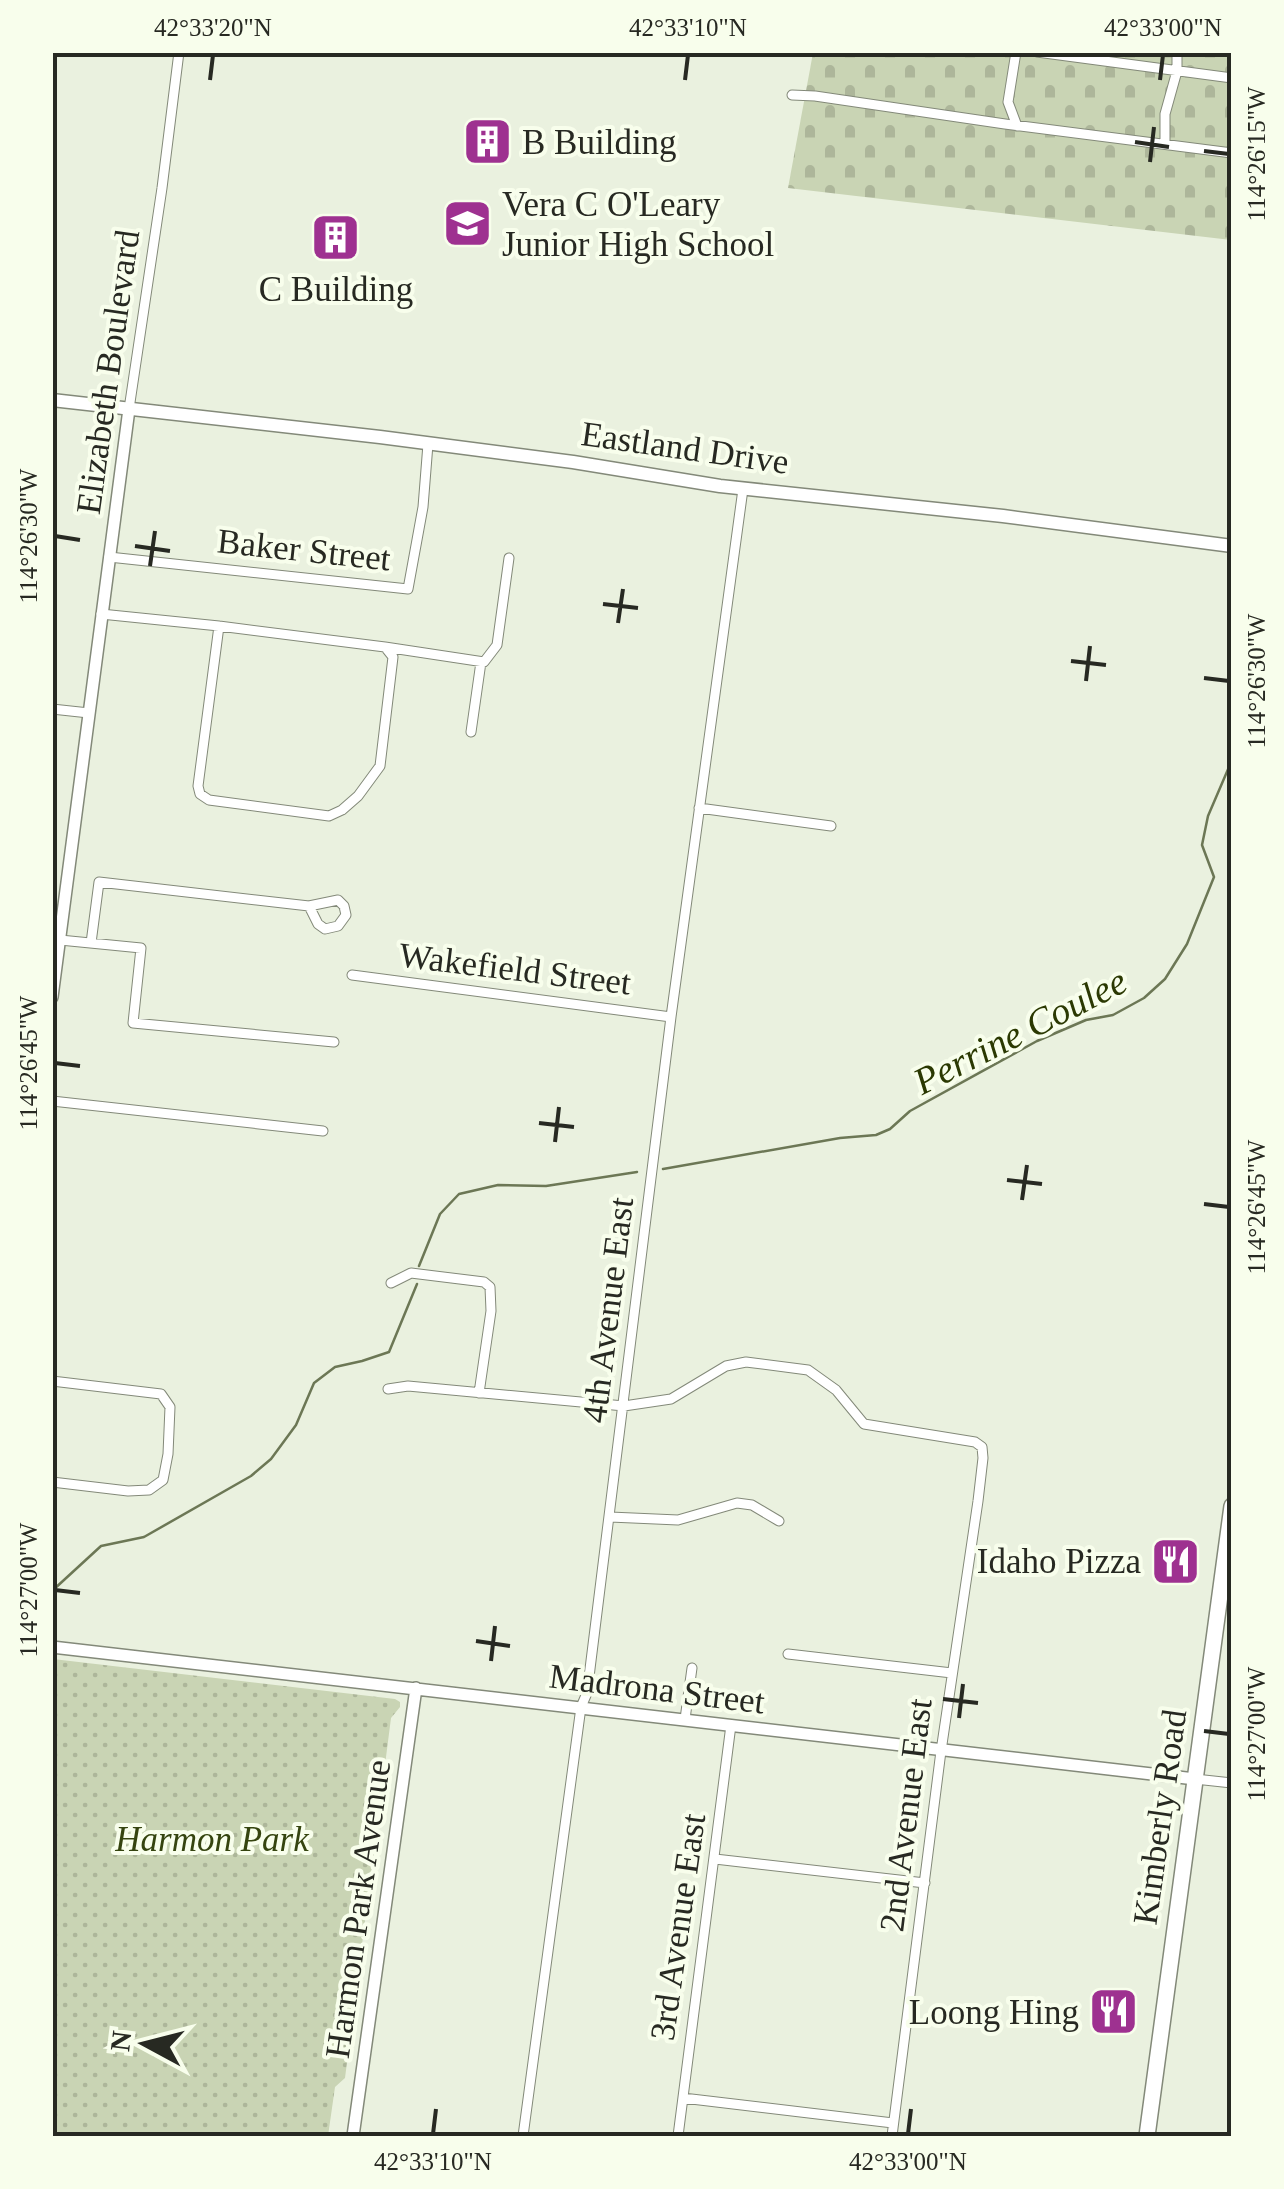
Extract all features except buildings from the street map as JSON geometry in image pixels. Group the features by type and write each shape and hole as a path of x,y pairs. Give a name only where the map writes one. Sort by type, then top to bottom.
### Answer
{"main road":[{"name":"Eastland Drive","path":"52,400 572,462 743,489 1003,516 1232,546"},
{"name":"Kimberly Road","path":"1148,2136 1232,1506"}],"street":[{"name":"Elizabeth Boulevard","path":"52,998 179,52"},
{"path":"1016,52 1008,102 1017,126"},
{"path":"1037,52 1232,78"},
{"path":"1165,143 1164,114 1177,71 1177,52"},
{"path":"792,95 1232,153"},
{"name":"Baker Street","path":"109,558 408,589 428,444"},
{"name":"4th Avenue East","path":"523,2136 581,1707 587,1693 671,1017 743,489"},
{"path":"102,614 484,662 497,644 509,558"},
{"path":"218,626 200,794 209,800 329,816 358,796 380,766 393,657 385,647"},
{"path":"471,732 481,662"},
{"path":"52,709 89,713"},
{"path":"699,808 831,826"},
{"path":"91,943 99,882 309,906"},
{"path":"60,940 141,948 133,1024 334,1042"},
{"name":"Wakefield Street","path":"352,975 671,1017"},
{"path":"52,1101 323,1131"},
{"path":"390,1283 411,1273 484,1282 490,1287 491,1310 480,1393"},
{"name":"2nd Avenue East","path":"624,1406 671,1399 726,1366 746,1362 808,1370 836,1390 864,1424 975,1442 982,1447 978,1501 941,1751 892,2136"},
{"path":"52,1381 161,1394 170,1407 163,1480 149,1490 52,1482"},
{"path":"388,1389 408,1386 624,1406"},
{"path":"610,1517 678,1520 737,1502 752,1505 779,1521"},
{"name":"Madrona Street","path":"52,1647 1195,1779"},
{"path":"788,1654 952,1674"},
{"path":"685,1719 692,1668"},
{"name":"Harmon Park Avenue","path":"354,2136 416,1688"},
{"name":"3rd Avenue East","path":"678,2136 731,1725"},
{"path":"1195,1779 1232,1783"},
{"path":"715,1859 925,1884"},
{"path":"683,2098 894,2123"}],"green space":[{"path":"813,53 1231,53 1231,240 788,188"},
{"name":"Harmon Park","path":"53,1659 400,1702 391,1718 345,2078 335,2087 328,2136 53,2136"}],"waterway":[{"name":"Perrine Coulee","path":"663,1169 876,1135 890,1129 910,1111 1037,1041 1086,1020 1113,1015 1144,998 1165,979 1187,944 1214,877 1202,845 1208,816 1232,760"},
{"name":"Perrine Coulee","path":"419,1266 440,1214 459,1194 498,1185 546,1186 637,1172"},
{"name":"Perrine Coulee","path":"52,1591 101,1546 144,1537 251,1476 271,1459 296,1425 314,1383 335,1367 389,1352 417,1284"}],"place":[{"name":"B Building","path":"487,142"},
{"name":"Vera C O'Leary Junior High School","path":"467,224"},
{"name":"C Building","path":"336,237"},
{"name":"Idaho Pizza","path":"1176,1561"},
{"name":"Loong Hing","path":"1114,2012"}]}
